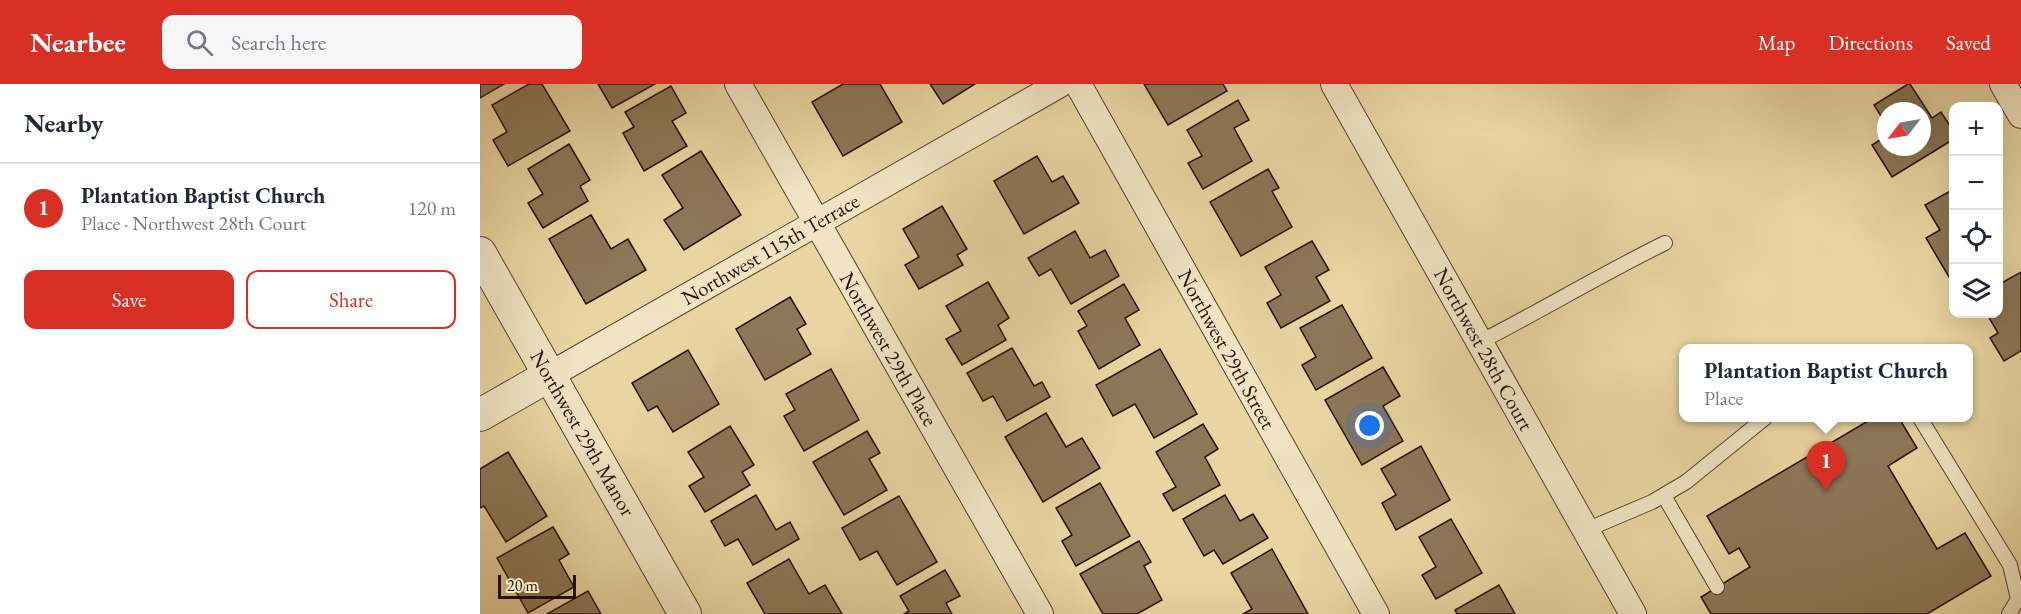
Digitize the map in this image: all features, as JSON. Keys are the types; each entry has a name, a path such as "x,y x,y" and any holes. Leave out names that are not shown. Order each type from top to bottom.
{"street":[{"name":"Northwest 29th Place","path":"738,84 1040,614"},
{"name":"Northwest 115th Terrace","path":"480,416 1060,84"},
{"name":"Northwest 29th Street","path":"1078,84 1376,614"},
{"name":"Northwest 28th Court","path":"1334,84 1633,614"},
{"path":"2003,84 2021,115"},
{"name":"Northwest 29th Manor","path":"480,253 685,614"}],"lane":[{"path":"1480,342 1542,310 1601,275 1665,243"},
{"path":"1586,530 1664,496 1686,482 1759,422"},
{"path":"1923,422 2010,565 2018,599 2009,614"},
{"path":"1664,496 1717,587"}],"building":[{"path":"480,84 504,84 480,98"},
{"path":"529,84 542,84 570,131 508,166 493,140 507,132 492,105"},
{"path":"598,84 655,84 612,108"},
{"path":"843,84 880,84 902,122 843,156 812,102"},
{"path":"930,84 975,84 943,104"},
{"path":"1144,84 1223,84 1227,91 1168,125"},
{"path":"1910,84 1922,102 1879,102"},
{"path":"671,86 686,113 672,121 687,146 644,171 623,133 634,127 625,112"},
{"path":"1238,100 1249,120 1234,128 1252,161 1203,189 1188,163 1202,156 1187,130"},
{"path":"1941,112 1949,124 1949,142 1931,153 1931,116 1932,118"},
{"path":"1877,142 1877,153 1872,145"},
{"path":"569,144 590,180 580,186 588,201 543,228 528,203 543,194 528,169"},
{"path":"701,151 741,215 684,250 664,220 683,208 662,175"},
{"path":"1037,156 1052,182 1063,176 1079,203 1024,234 994,181"},
{"path":"1879,156 1926,156 1892,177"},
{"path":"1268,169 1279,188 1272,191 1292,227 1241,256 1210,202"},
{"path":"1949,192 1949,277 1926,238 1940,230 1925,205"},
{"path":"942,206 967,249 957,255 963,265 919,289 905,265 919,257 903,229"},
{"path":"591,215 611,249 628,239 646,270 586,304 549,239"},
{"path":"1075,231 1090,258 1105,250 1119,276 1071,304 1051,269 1039,276 1028,258"},
{"path":"1312,241 1329,270 1316,277 1330,301 1281,328 1267,303 1281,295 1265,267"},
{"path":"2021,272 2021,351 2004,361 1990,338 1998,333 1989,318 2003,318 2003,282"},
{"path":"988,282 1009,318 998,325 1006,340 962,365 946,339 961,331 946,306"},
{"path":"1124,284 1139,310 1125,318 1140,345 1099,369 1078,331 1087,326 1078,311"},
{"path":"790,297 806,324 797,329 811,354 765,380 736,329"},
{"path":"1342,305 1372,358 1316,390 1302,365 1316,357 1300,328"},
{"path":"1012,348 1034,386 1042,382 1050,397 1007,421 993,396 983,401 967,373"},
{"path":"1160,349 1197,414 1154,438 1135,404 1113,416 1096,385"},
{"path":"688,350 719,404 673,432 657,406 648,411 632,383"},
{"path":"1383,367 1400,396 1383,406 1403,441 1362,465 1325,400"},
{"path":"831,369 859,420 804,451 784,416 795,410 786,394"},
{"path":"1046,413 1066,447 1082,438 1100,468 1043,502 1005,437"},
{"path":"1866,422 1901,422 1917,448 1888,466 1937,549 1965,533 1991,576 1927,614 1711,614 1701,597 1750,567 1739,548 1729,554 1707,516"},
{"path":"1203,424 1218,449 1205,457 1220,485 1173,511 1163,494 1176,487 1156,452"},
{"path":"730,426 754,465 742,472 750,485 705,512 689,486 704,477 688,452"},
{"path":"867,431 880,453 869,459 887,490 844,515 813,462"},
{"path":"1421,446 1450,500 1396,530 1382,503 1396,495 1381,469"},
{"path":"508,452 547,516 506,542 484,506 480,508 480,469"},
{"path":"1100,483 1130,536 1076,566 1062,541 1072,535 1056,508"},
{"path":"756,495 776,530 790,522 799,539 753,565 738,539 725,546 711,521"},
{"path":"1225,495 1240,521 1253,514 1268,538 1223,564 1214,550 1204,556 1183,519"},
{"path":"899,496 937,562 897,585 877,551 860,560 842,528"},
{"path":"1451,519 1482,573 1436,599 1422,575 1436,567 1419,537"},
{"path":"553,527 569,554 559,560 574,587 528,613 497,558"},
{"path":"1139,541 1151,562 1144,566 1162,600 1137,614 1103,614 1080,574"},
{"path":"1272,549 1308,614 1243,614 1252,609 1231,573"},
{"path":"789,559 809,594 825,585 842,614 765,614 747,583"},
{"path":"945,570 960,596 946,603 952,614 904,614 909,611 900,596"},
{"path":"1499,585 1515,614 1457,614 1455,610"},
{"path":"588,591 601,614 547,614"}],"place":[{"name":"Plantation Baptist Church","path":"1826,491"}]}
